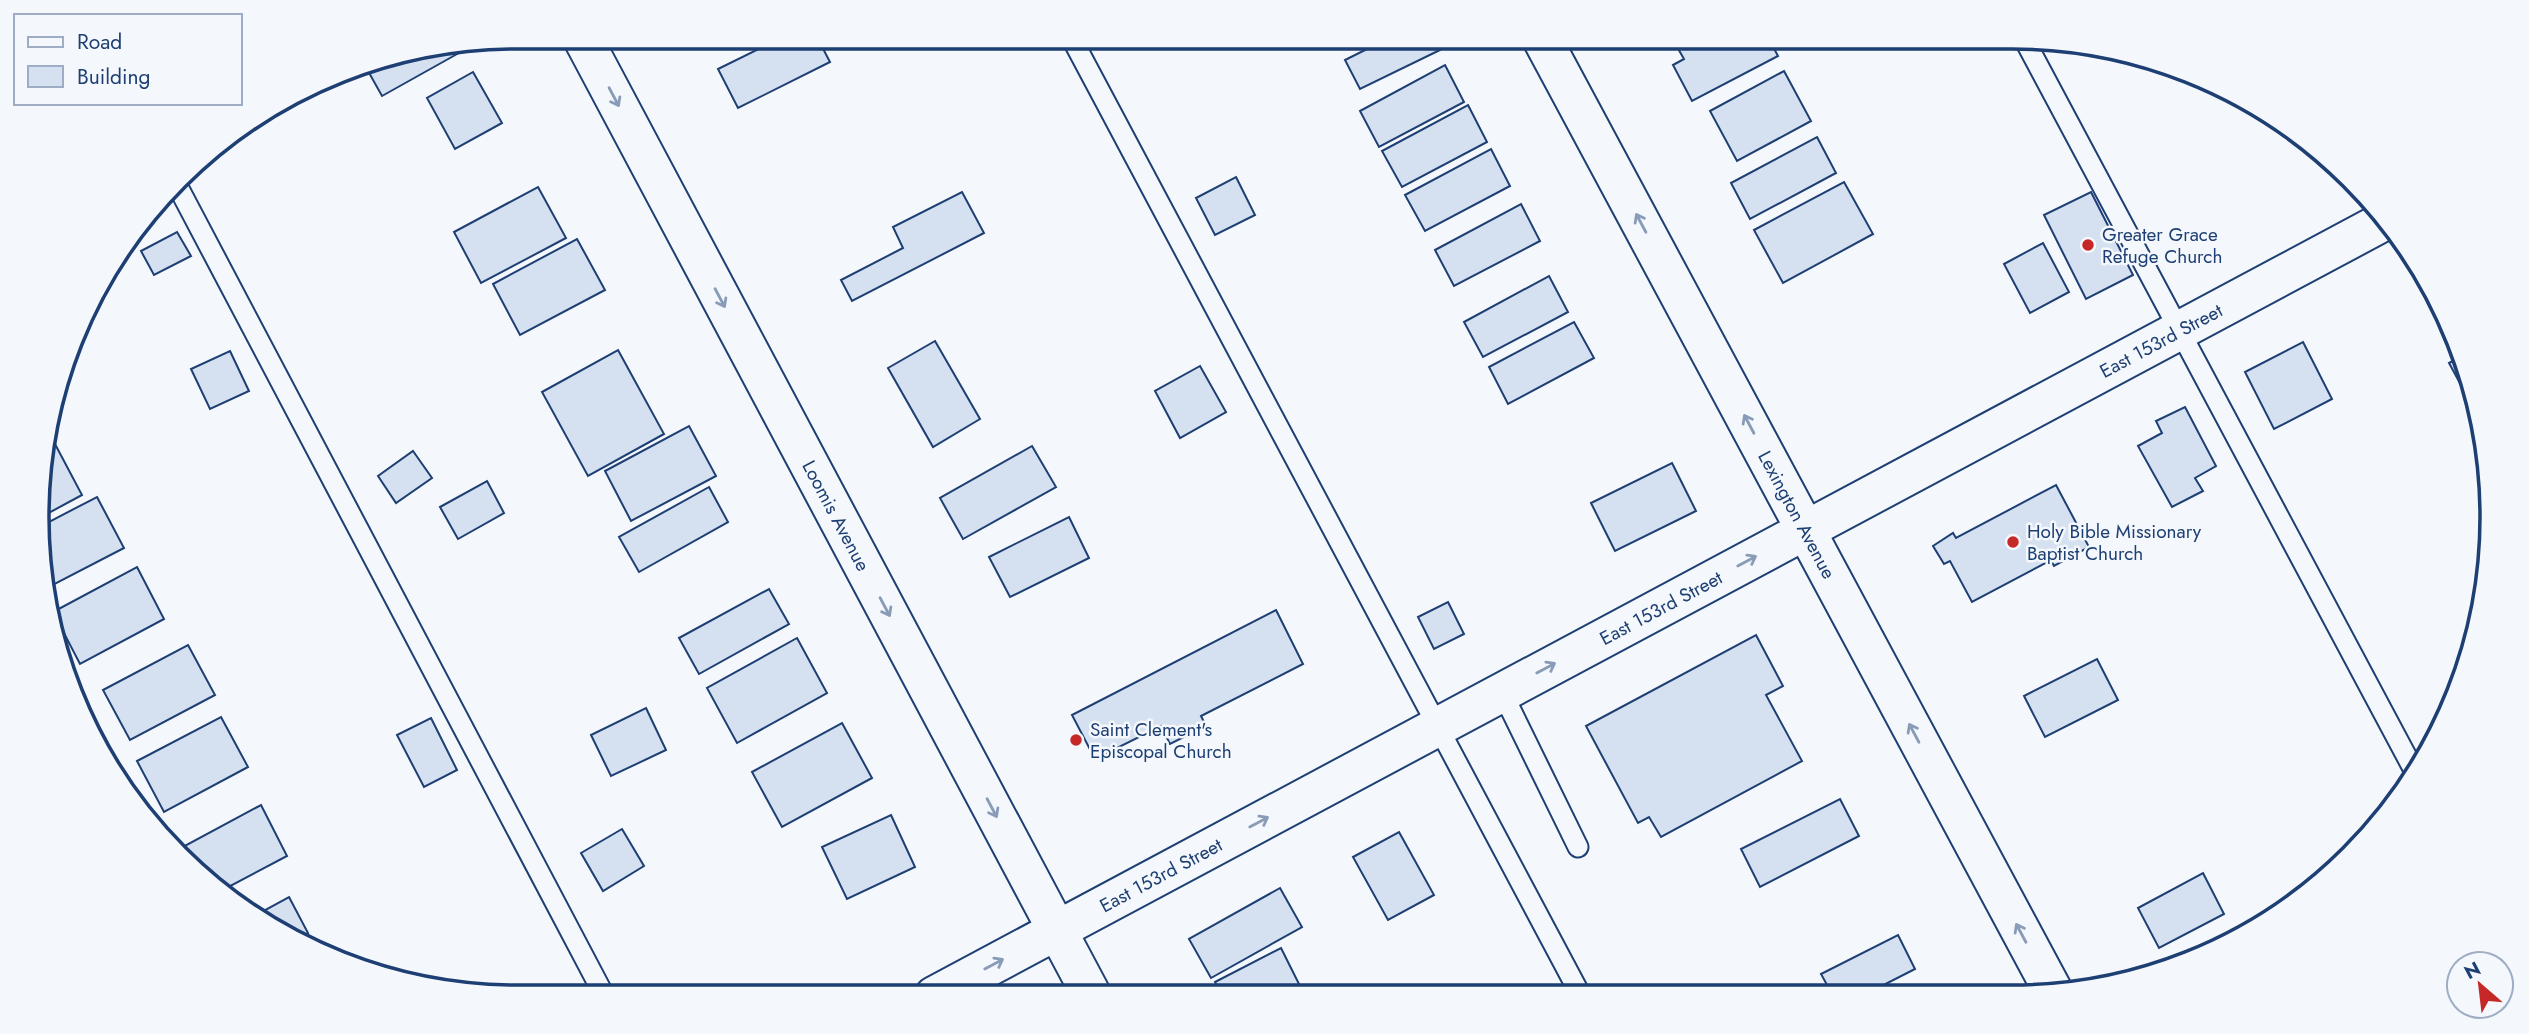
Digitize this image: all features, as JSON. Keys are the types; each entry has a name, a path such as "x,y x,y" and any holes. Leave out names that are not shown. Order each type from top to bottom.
{"street":[{"name":"Loomis Avenue","path":"588,49 1086,985"},
{"name":"Lexington Avenue","path":"1547,49 2049,983"},
{"name":"East 153rd Street","path":"954,985 2377,225"}],"lane":[{"path":"1077,49 1575,985"},
{"path":"2030,50 2410,763"},
{"path":"181,192 599,985"},
{"path":"1502,692 1578,847"}],"building":[{"path":"759,49 823,49 830,62 738,108 718,69"},
{"path":"1367,49 1440,50 1360,89 1345,60"},
{"path":"1678,49 1774,49 1778,56 1692,101 1673,65 1684,59"},
{"path":"460,53 382,96 369,73 426,58"},
{"path":"1445,65 1464,102 1379,147 1360,111"},
{"path":"1784,71 1811,121 1737,161 1710,111"},
{"path":"473,72 502,123 455,149 427,98"},
{"path":"1468,105 1487,142 1402,187 1382,151"},
{"path":"1817,137 1836,173 1750,219 1731,183"},
{"path":"1491,149 1510,186 1425,231 1405,195"},
{"path":"1236,177 1255,215 1215,235 1196,198"},
{"path":"1844,182 1873,234 1783,283 1754,230"},
{"path":"538,187 566,238 481,283 454,232"},
{"path":"962,192 984,233 852,301 841,280 903,248 893,227"},
{"name":"Greater Grace Refuge Church","path":"2091,192 2133,275 2086,299 2044,215"},
{"path":"1521,204 1540,241 1454,286 1435,250"},
{"path":"177,232 191,256 154,275 141,251"},
{"path":"577,239 605,290 520,335 493,284"},
{"path":"2043,243 2069,292 2030,313 2004,264"},
{"path":"1549,276 1568,312 1483,357 1464,322"},
{"path":"1574,322 1594,358 1508,404 1489,367"},
{"path":"935,341 980,419 933,447 888,368"},
{"path":"2303,342 2332,399 2274,429 2245,372"},
{"path":"618,350 664,434 588,476 542,392"},
{"path":"230,351 249,391 210,409 191,369"},
{"path":"2453,361 2460,384 2449,363"},
{"path":"1200,366 1226,412 1180,438 1155,391"},
{"path":"2185,407 2216,466 2195,478 2203,491 2172,507 2138,446 2162,433 2156,421"},
{"path":"689,426 716,476 631,521 605,471"},
{"path":"55,444 82,495 49,513"},
{"path":"1032,446 1056,487 963,539 940,498"},
{"path":"413,451 432,478 396,503 378,476"},
{"path":"1672,463 1696,511 1615,551 1591,503"},
{"path":"487,481 504,513 458,539 440,507"},
{"name":"Holy Bible Missionary Baptist Church","path":"2056,485 2089,547 2054,566 2051,560 1972,602 1950,561 1944,564 1933,546 1953,533 1956,538"},
{"path":"709,487 728,522 639,572 619,537"},
{"path":"97,497 124,548 54,584 49,522"},
{"path":"1069,517 1089,558 1010,597 989,557"},
{"path":"137,567 164,619 80,664 64,633 58,609"},
{"path":"769,589 789,624 699,674 679,638"},
{"path":"1448,602 1464,634 1434,649 1418,617"},
{"path":"1276,610 1303,664 1201,716 1206,726 1170,744 1161,726 1095,759 1072,715"},
{"path":"1756,635 1783,686 1766,695 1802,761 1661,837 1649,817 1638,823 1586,726"},
{"path":"797,638 827,693 737,743 707,688"},
{"path":"188,645 215,695 130,740 103,690"},
{"path":"2097,659 2118,700 2045,737 2024,696"},
{"path":"646,708 666,750 611,776 591,735"},
{"path":"221,717 248,767 164,812 137,761"},
{"path":"431,718 457,770 424,787 397,735"},
{"path":"842,723 872,778 782,827 752,772"},
{"path":"1840,799 1859,836 1760,887 1741,849"},
{"path":"261,805 287,856 230,886 184,846"},
{"path":"891,815 915,867 847,899 822,847"},
{"path":"622,829 644,866 603,891 581,853"},
{"path":"1399,832 1434,895 1388,920 1353,857"},
{"path":"2203,873 2224,914 2159,948 2138,908"},
{"path":"1280,888 1302,927 1211,978 1189,939"},
{"path":"289,897 308,933 305,934 264,910"},
{"path":"1898,935 1915,969 1884,985 1827,985 1821,974"},
{"path":"1281,948 1300,985 1217,985 1215,982"}],"place":[{"name":"Greater Grace Refuge Church","path":"2088,245"},
{"name":"Holy Bible Missionary Baptist Church","path":"2013,542"},
{"name":"Saint Clement's Episcopal Church","path":"1076,740"}]}
